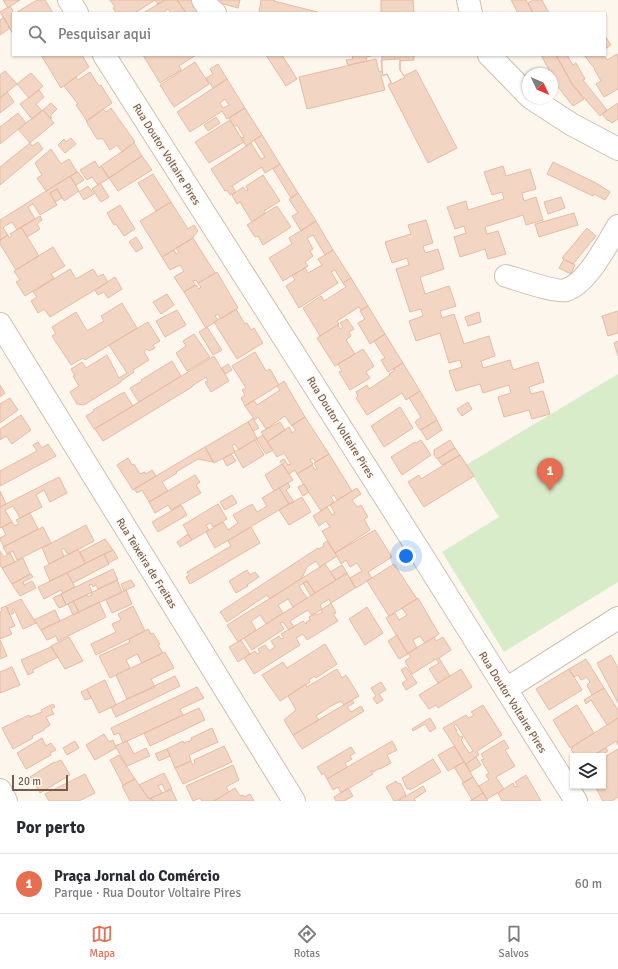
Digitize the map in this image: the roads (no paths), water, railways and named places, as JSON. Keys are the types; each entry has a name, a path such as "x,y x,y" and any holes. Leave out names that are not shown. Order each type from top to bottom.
{"street":[{"path":"69,0 76,12"},
{"path":"203,0 214,12"},
{"path":"468,0 471,12"},
{"name":"Rua Doutor Voltaire Pires","path":"105,56 576,801"},
{"path":"490,56 522,89"},
{"path":"540,104 571,124 618,149"},
{"path":"506,276 547,288 565,290 579,283 589,272 618,226"},
{"name":"Rua Teixeira de Freitas","path":"0,324 294,801"},
{"path":"506,689 618,618"},
{"path":"0,790 6,801"}],"place":[{"name":"Praça Jornal do Comércio","path":"550,491"}]}
